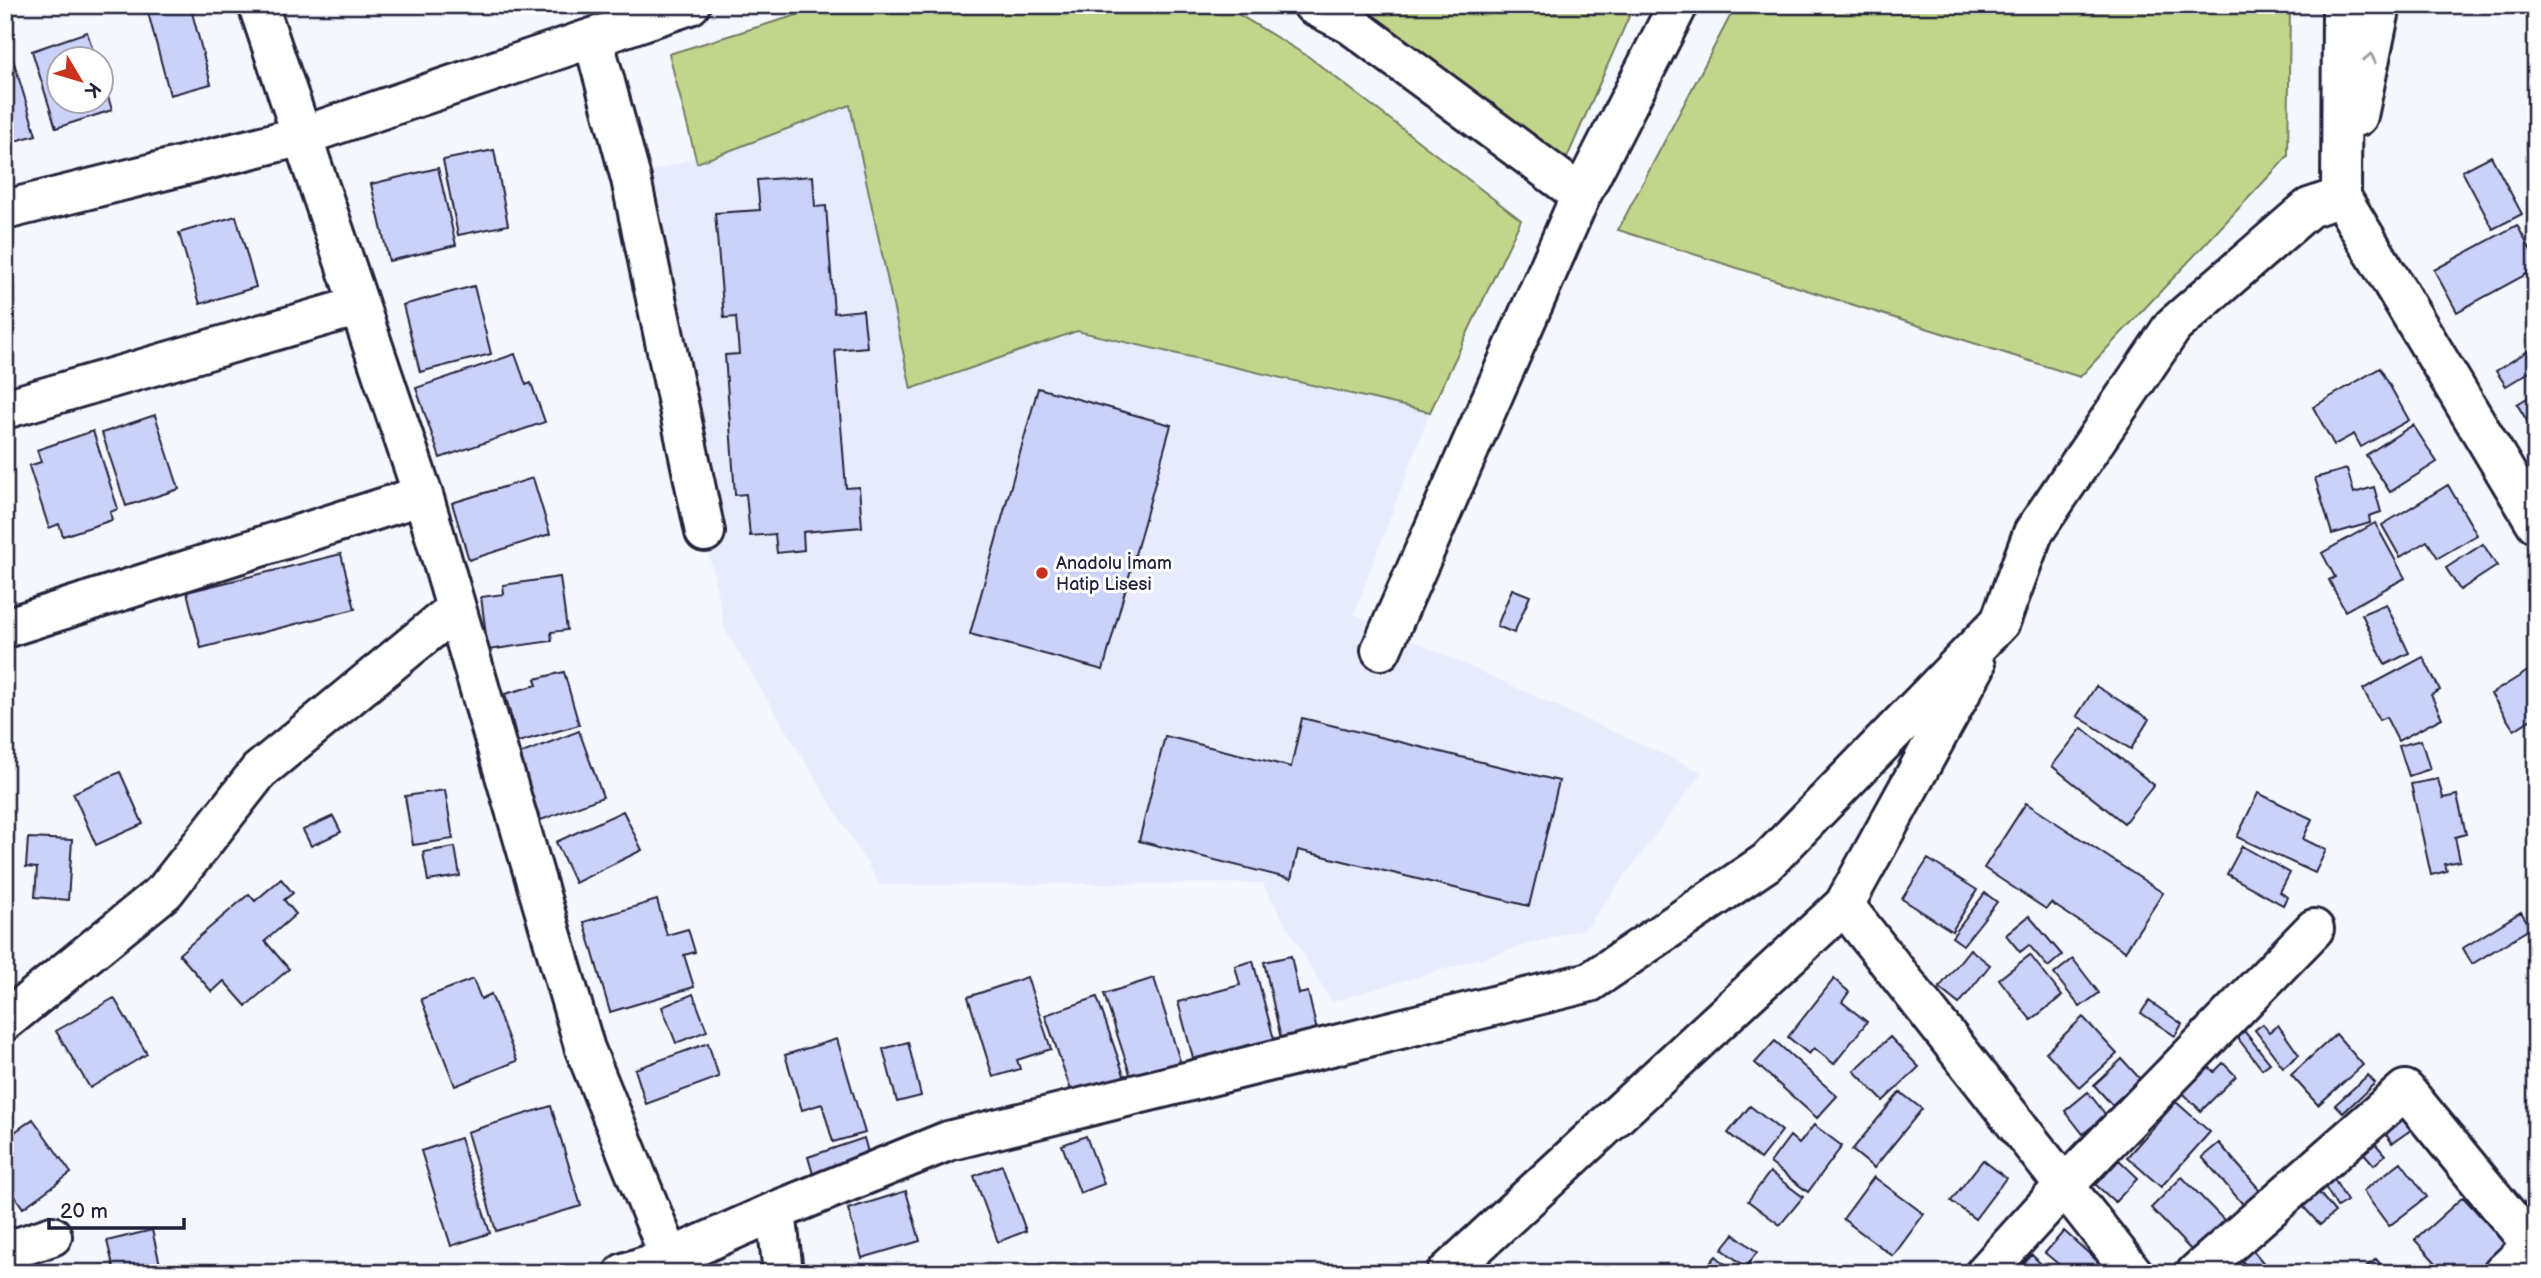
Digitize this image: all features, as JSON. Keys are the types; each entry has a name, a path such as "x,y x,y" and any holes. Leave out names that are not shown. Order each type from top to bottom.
{"street":[{"path":"258,5 423,495 585,1049 670,1258"},
{"path":"5,210 302,136 690,5"},
{"path":"1313,5 1350,24 1581,195"},
{"path":"1381,650 1581,195 1678,5"},
{"path":"2342,5 2341,197 2536,523"},
{"path":"2341,197 2381,5"},
{"path":"593,38 631,179 705,532"},
{"path":"1447,1273 1844,905 2000,622 2033,533 2173,326 2309,208 2341,197"},
{"path":"5,409 359,306"},
{"path":"5,628 423,495"},
{"path":"5,1021 165,891 258,771 456,609"},
{"path":"624,1273 670,1258 776,1211 948,1141 1590,982 1767,862 2000,622"},
{"path":"1844,905 2133,1273"},
{"path":"1985,1273 2065,1185 2314,929"},
{"path":"2196,1273 2405,1090 2534,1248 2503,1273"},
{"path":"776,1211 783,1273"},
{"path":"5,1252 52,1236"}],"shaded area":[{"name":"Anadolu İmam Hatip Lisesi","path":"850,104 911,389 1077,331 1430,412 1354,614 1702,772 1586,928 1331,1002 1262,883 880,885 725,630 631,179"}],"green space":[{"path":"830,5 1223,5 1309,57 1521,220 1430,412 1077,331 911,389 850,105 697,163 669,54"},
{"path":"1338,5 1634,5 1566,160"},
{"path":"1736,5 2290,5 2288,156 2080,377 1618,230"}],"building":[{"path":"146,5 190,5 211,84 170,95"},
{"path":"87,32 92,46 46,46"},
{"path":"5,33 36,135 5,144"},
{"path":"46,46 46,96 32,51"},
{"path":"52,116 93,116 56,128"},
{"path":"494,150 508,225 458,235 443,160"},
{"path":"2491,156 2522,214 2493,229 2462,171"},
{"path":"438,168 456,245 389,261 371,184"},
{"path":"813,176 815,207 826,206 834,313 863,310 867,347 835,350 846,488 859,487 862,527 803,532 804,550 777,553 775,534 750,536 746,494 735,495 725,355 739,354 736,317 724,318 715,213 760,210 757,180"},
{"path":"236,216 256,287 200,304 179,233"},
{"path":"2517,225 2536,260 2536,269 2457,312 2434,270"},
{"path":"474,286 491,354 420,372 403,305"},
{"path":"2536,346 2536,368 2506,386 2496,371"},
{"path":"515,354 526,385 531,383 545,422 440,458 416,388"},
{"path":"2380,368 2409,420 2361,447 2354,434 2334,445 2313,407"},
{"path":"1038,388 1171,425 1103,670 970,634"},
{"path":"2536,393 2536,436 2517,404"},
{"path":"155,415 179,489 126,506 102,433"},
{"path":"2413,425 2437,462 2390,492 2366,455"},
{"path":"93,431 118,509 110,512 112,520 63,536 59,524 49,528 29,466 41,462 37,450"},
{"path":"2347,469 2354,493 2374,487 2381,512 2369,516 2370,523 2332,534 2315,478"},
{"path":"533,478 550,534 469,560 452,503"},
{"path":"2448,485 2477,535 2438,558 2427,541 2400,557 2382,525"},
{"path":"2375,523 2405,578 2345,611 2329,580 2335,577 2322,553"},
{"path":"2483,544 2497,566 2460,590 2446,568"},
{"path":"341,554 355,609 201,648 187,592"},
{"path":"560,577 567,630 551,632 552,641 488,650 481,597 504,594 503,585"},
{"path":"1512,589 1530,596 1514,633 1497,626"},
{"path":"2386,604 2409,653 2385,665 2362,614"},
{"path":"2423,657 2440,690 2431,695 2442,718 2398,741 2386,717 2379,720 2363,689"},
{"path":"2536,666 2536,716 2514,730 2491,694"},
{"path":"564,672 579,725 518,742 505,694 537,685 535,679"},
{"path":"2096,686 2149,719 2131,749 2077,716"},
{"path":"1302,718 1559,781 1529,906 1298,850 1291,879 1139,841 1165,736 1291,767"},
{"path":"2082,728 2154,785 2124,823 2052,766"},
{"path":"579,731 603,797 541,820 517,755"},
{"path":"2421,740 2430,769 2409,776 2399,746"},
{"path":"120,772 143,824 96,845 73,793"},
{"path":"2438,779 2443,798 2457,795 2466,834 2455,837 2460,861 2445,864 2447,871 2431,875 2411,784"},
{"path":"445,790 453,839 413,845 405,796"},
{"path":"2258,793 2312,819 2303,839 2326,850 2315,873 2237,837"},
{"path":"2026,803 2163,893 2125,951 2051,903 2046,909 1984,868"},
{"path":"623,811 642,850 575,883 556,842"},
{"path":"333,816 341,832 311,846 303,830"},
{"path":"28,838 72,840 68,900 35,897 37,868 26,867"},
{"path":"2242,846 2290,873 2280,892 2287,897 2283,905 2227,874"},
{"path":"455,847 460,876 428,881 423,852"},
{"path":"1928,859 1977,890 1952,931 1902,899"},
{"path":"281,879 293,893 284,900 296,914 265,941 289,969 246,1006 224,981 212,992 179,954 249,894 255,901"},
{"path":"1985,893 1997,902 1963,945 1952,937"},
{"path":"657,900 667,935 688,929 695,952 684,955 694,987 610,1012 584,922"},
{"path":"2521,912 2531,928 2472,964 2463,948"},
{"path":"2029,916 2062,955 2048,967 2029,945 2020,952 2006,935"},
{"path":"1970,949 1990,965 1959,1004 1939,988"},
{"path":"2030,955 2062,996 2031,1020 1999,979"},
{"path":"1291,956 1299,994 1308,992 1317,1031 1281,1039 1264,962"},
{"path":"2073,959 2099,993 2080,1007 2054,974"},
{"path":"1253,961 1275,1043 1195,1065 1178,1002 1240,985 1235,966"},
{"path":"1027,977 1051,1049 1017,1060 1020,1069 993,1077 968,997"},
{"path":"1154,978 1181,1064 1132,1080 1104,994"},
{"path":"473,979 481,999 491,994 517,1061 455,1086 421,999"},
{"path":"1834,979 1849,992 1842,1002 1867,1022 1834,1064 1814,1048 1809,1054 1788,1037"},
{"path":"693,994 707,1031 676,1043 662,1007"},
{"path":"1097,997 1126,1081 1074,1099 1045,1015"},
{"path":"114,998 147,1054 90,1088 56,1031"},
{"path":"2149,1001 2182,1024 2175,1036 2141,1013"},
{"path":"2083,1017 2117,1054 2080,1088 2046,1052"},
{"path":"2236,1021 2270,1063 2262,1069 2229,1027"},
{"path":"2263,1024 2269,1032 2278,1025 2299,1055 2283,1067 2255,1030"},
{"path":"2336,1034 2363,1065 2318,1105 2291,1075"},
{"path":"1890,1037 1919,1067 1883,1101 1854,1071"},
{"path":"837,1039 865,1133 833,1142 822,1104 802,1110 785,1055"},
{"path":"1775,1041 1837,1096 1817,1118 1755,1063"},
{"path":"908,1042 921,1096 897,1102 883,1049"},
{"path":"708,1043 719,1077 646,1104 635,1069"},
{"path":"2122,1059 2140,1079 2112,1105 2094,1085"},
{"path":"2205,1063 2214,1072 2223,1063 2236,1076 2201,1111 2179,1089"},
{"path":"2368,1075 2375,1083 2343,1113 2335,1105"},
{"path":"1900,1092 1922,1109 1874,1168 1852,1150"},
{"path":"2088,1092 2106,1115 2083,1134 2065,1111"},
{"path":"2176,1102 2210,1132 2161,1187 2127,1157"},
{"path":"551,1106 581,1206 496,1231 467,1132"},
{"path":"1750,1106 1782,1131 1760,1159 1728,1133"},
{"path":"2407,1109 2418,1125 2392,1143 2381,1127"},
{"path":"33,1119 71,1173 23,1208 5,1182 5,1139"},
{"path":"1814,1125 1842,1146 1808,1192 1770,1163 1790,1136 1799,1144"},
{"path":"1086,1136 1104,1184 1080,1193 1062,1145"},
{"path":"460,1138 490,1233 451,1246 421,1151"},
{"path":"864,1138 869,1156 813,1174 808,1157"},
{"path":"2373,1141 2385,1155 2374,1165 2361,1150"},
{"path":"2219,1143 2265,1196 2248,1210 2202,1157"},
{"path":"1983,1160 2006,1178 1975,1219 1951,1201"},
{"path":"2119,1160 2138,1178 2115,1202 2096,1185"},
{"path":"2401,1162 2427,1197 2389,1226 2363,1191"},
{"path":"1002,1165 1026,1231 998,1242 974,1176"},
{"path":"1770,1172 1803,1197 1780,1225 1748,1201"},
{"path":"2331,1174 2347,1201 2337,1207 2321,1180"},
{"path":"1874,1177 1924,1214 1893,1256 1843,1219"},
{"path":"2182,1177 2224,1220 2192,1251 2151,1208"},
{"path":"2316,1189 2335,1212 2320,1225 2300,1203"},
{"path":"906,1191 920,1241 862,1258 848,1209"},
{"path":"2463,1197 2512,1251 2488,1273 2445,1273 2415,1240"},
{"path":"152,1230 162,1273 115,1273 107,1241"},
{"path":"2064,1231 2105,1268 2101,1273 2086,1273 2082,1269 2079,1273 2069,1273 2045,1253"},
{"path":"1734,1234 1757,1252 1746,1267 1722,1249"},
{"path":"2251,1248 2266,1266 2259,1273 2253,1273 2239,1258"},
{"path":"2032,1255 2045,1268 2041,1273 2015,1273"},
{"path":"1716,1256 1735,1273 1702,1273"},
{"path":"2376,1259 2388,1273 2360,1273"},
{"path":"2235,1263 2243,1273 2222,1273"}],"place":[{"name":"Anadolu İmam Hatip Lisesi","path":"1042,573"}]}
